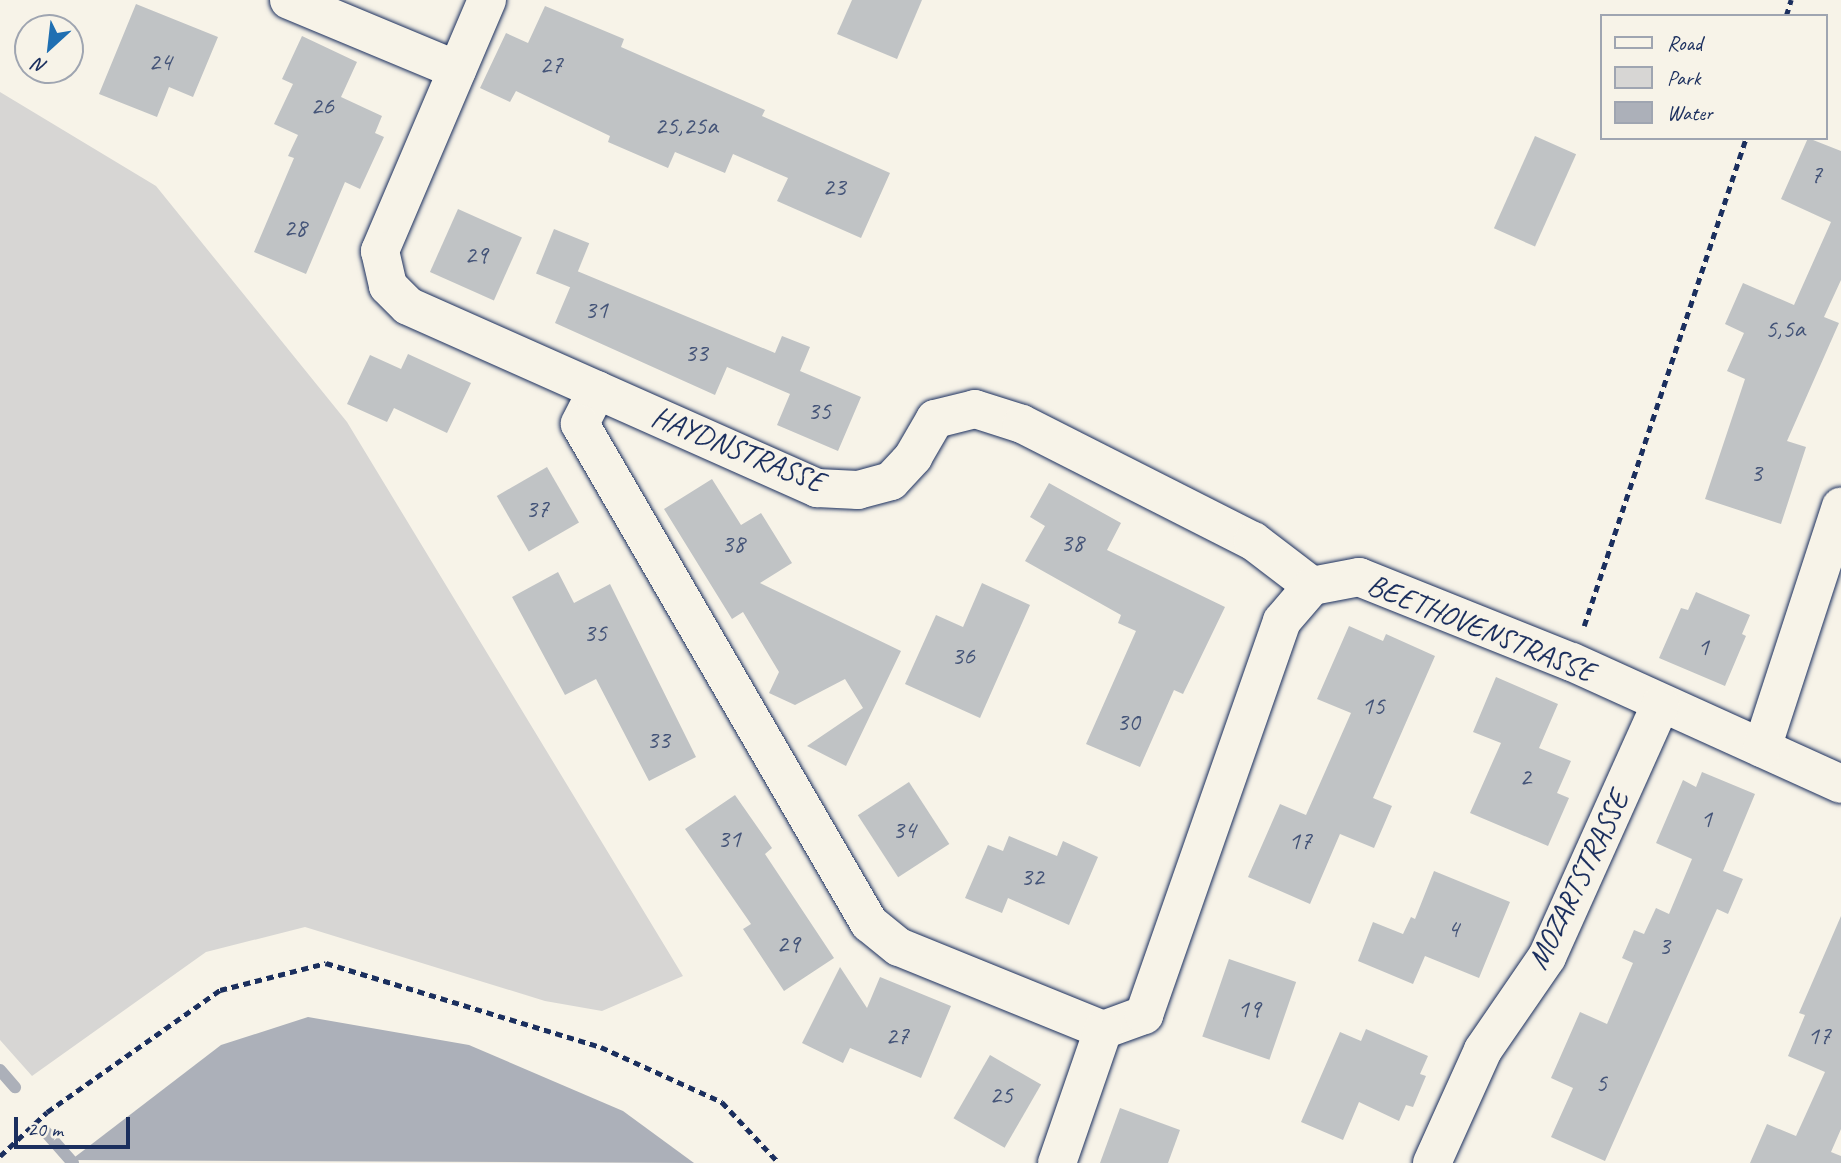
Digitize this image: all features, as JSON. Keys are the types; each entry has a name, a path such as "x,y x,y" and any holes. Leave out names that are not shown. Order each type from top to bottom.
{"street":[{"path":"289,0 457,70"},
{"name":"HAYDNSTRASSE","path":"487,0 380,251 388,286 408,306 817,488 858,490 891,481 913,457 935,419 975,409 1022,424 1253,541 1312,586"},
{"path":"597,390 580,424 870,923 899,947 1103,1030 1144,1015 1282,621 1312,586"},
{"path":"1762,748 1841,507"},
{"name":"BEETHOVENSTRASSE","path":"1312,586 1359,577 1572,662 1660,705 1841,784"},
{"name":"MOZARTSTRASSE","path":"1432,1163 1483,1050 1547,957 1660,705"},
{"path":"1058,1163 1103,1030"}],"path":[{"path":"1572,662 1745,140"},
{"path":"0,1156 47,1112 220,990 326,963 601,1047 722,1102 779,1163"}],"green space":[{"path":"0,92 156,186 347,422 683,976 602,1011 545,1001 305,927 206,952 32,1076 0,1040"}],"water":[{"path":"308,1017 469,1045 623,1111 694,1163 71,1160 221,1045"}],"building":[{"path":"852,0 922,0 897,59 837,34"},
{"path":"136,4 218,37 193,97 169,87 157,117 99,94"},
{"path":"545,6 624,39 621,47 765,110 762,116 890,173 861,238 777,201 788,178 733,154 725,173 675,152 668,168 608,142 610,136 516,91 510,102 480,88 506,33 528,43"},
{"path":"302,36 357,62 341,97 382,116 375,133 384,137 360,189 345,182 306,274 254,252 294,158 288,156 298,135 274,124 293,84 282,79"},
{"path":"1535,136 1576,154 1535,247 1494,228"},
{"path":"1807,140 1841,151 1841,280 1824,317 1839,323 1787,441 1806,447 1781,524 1705,499 1745,379 1727,371 1744,333 1725,324 1743,283 1794,305 1831,222 1781,199"},
{"path":"458,209 522,237 494,301 430,272"},
{"path":"554,229 589,243 571,288 536,274"},
{"path":"577,271 775,353 782,336 810,347 800,371 861,397 838,451 777,425 790,394 727,367 715,395 555,323"},
{"path":"408,354 471,383 447,433 394,408 387,422 347,404 370,355 401,369"},
{"path":"547,467 579,522 529,551 497,496"},
{"path":"712,479 741,525 761,513 792,563 760,583 901,651 846,766 807,746 863,708 845,679 795,705 769,693 779,672 743,612 732,619 664,509"},
{"path":"1049,483 1121,523 1107,550 1225,607 1183,694 1174,690 1140,767 1086,744 1136,631 1118,623 1121,615 1025,561 1045,526 1030,517"},
{"path":"558,572 574,603 610,584 696,757 649,781 596,679 565,695 512,597"},
{"path":"982,583 1030,605 980,718 905,684 936,615 963,627"},
{"path":"1696,592 1750,615 1742,634 1746,636 1725,686 1659,658 1681,608 1688,610"},
{"path":"1349,626 1383,641 1386,634 1435,656 1373,798 1392,806 1374,848 1340,834 1310,904 1248,877 1280,804 1306,815 1351,713 1317,699"},
{"path":"1496,677 1558,704 1539,748 1571,761 1557,793 1569,798 1548,846 1470,813 1501,743 1473,732"},
{"path":"1702,772 1755,794 1723,871 1743,879 1728,914 1717,909 1605,1161 1551,1137 1573,1088 1551,1078 1580,1012 1607,1024 1633,963 1622,958 1634,930 1644,934 1656,908 1669,914 1692,859 1656,843 1683,780 1696,787"},
{"path":"909,782 949,844 898,877 858,815"},
{"path":"735,795 772,848 765,854 834,958 784,991 743,929 751,924 685,829"},
{"path":"1009,836 1057,856 1063,841 1098,857 1069,925 1008,898 1002,913 965,898 988,845 1003,851"},
{"path":"1434,871 1510,902 1479,978 1425,956 1413,984 1358,961 1373,922 1403,934 1411,917 1415,919"},
{"path":"1841,916 1841,1129 1831,1152 1841,1156 1841,1163 1750,1163 1767,1124 1796,1136 1825,1072 1788,1056 1805,1015 1799,1013"},
{"path":"1229,959 1296,982 1269,1060 1202,1037"},
{"path":"840,967 867,1008 880,977 951,1006 921,1078 850,1048 843,1063 802,1043"},
{"path":"1366,1029 1428,1056 1420,1074 1426,1076 1413,1107 1406,1105 1399,1121 1359,1102 1343,1140 1301,1122 1340,1032 1361,1041"},
{"path":"990,1055 1041,1084 1005,1148 954,1118"},
{"path":"1120,1108 1180,1130 1168,1163 1100,1163"}],"waterway":[{"path":"0,1070 15,1087"},
{"path":"44,1130 73,1163"}]}
